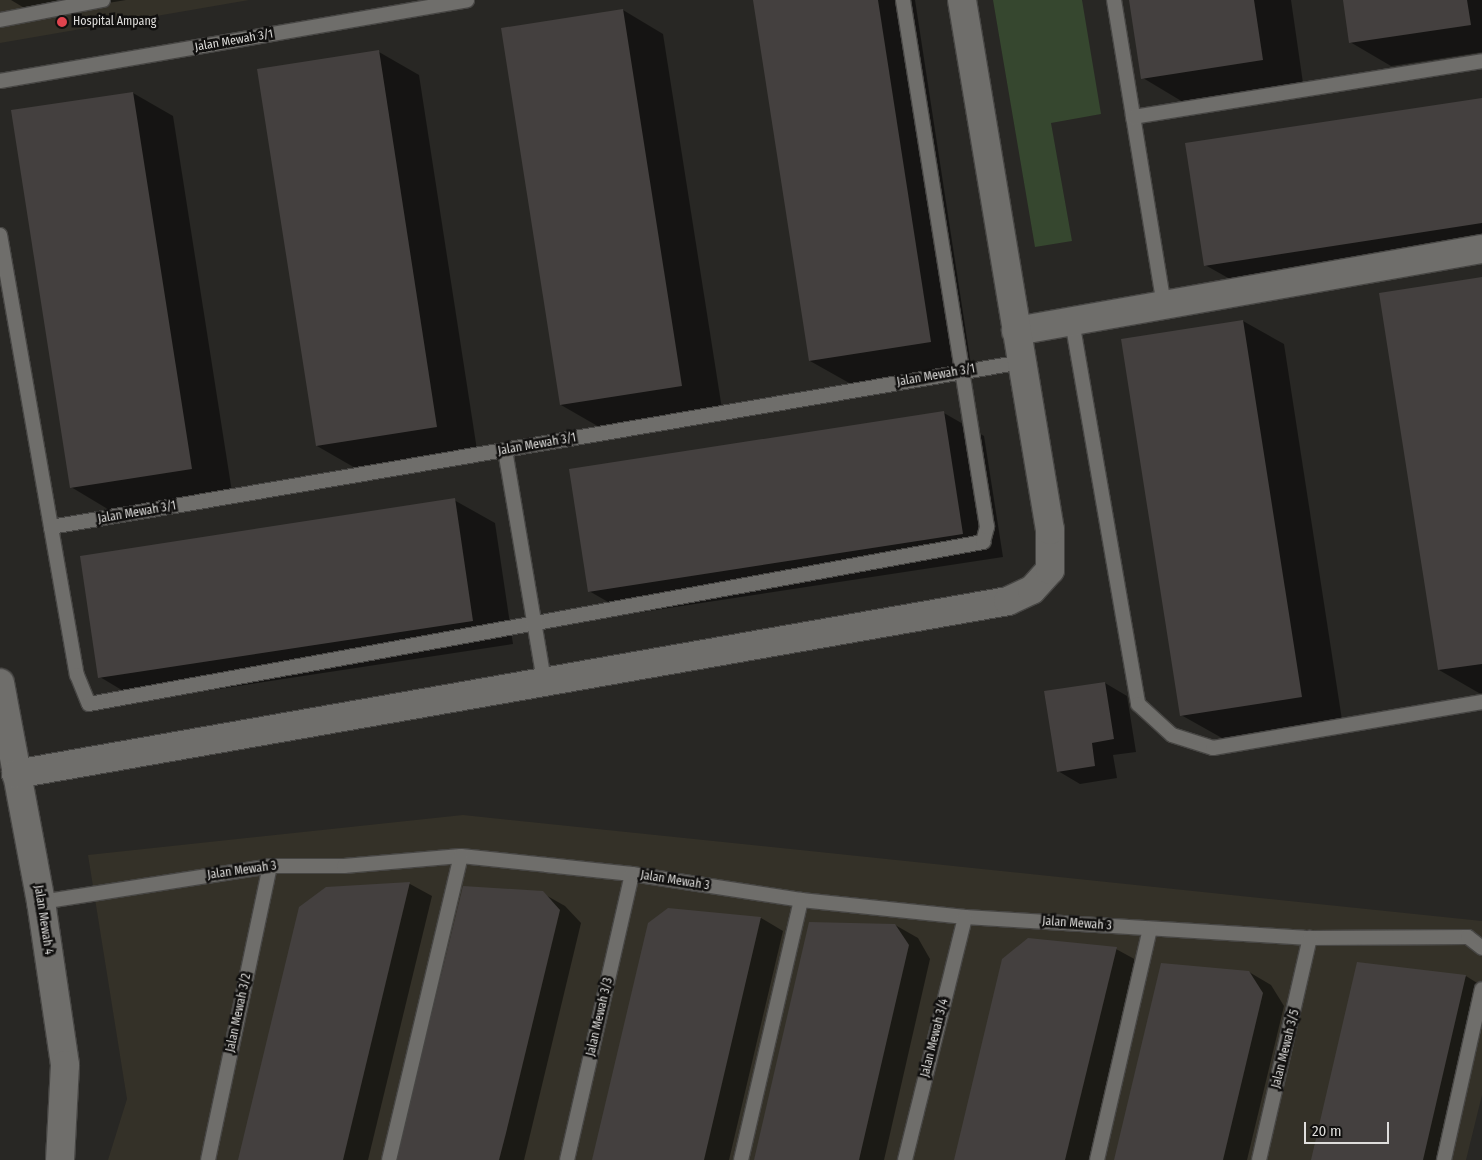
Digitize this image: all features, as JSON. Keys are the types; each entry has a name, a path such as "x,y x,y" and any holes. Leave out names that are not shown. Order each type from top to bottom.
{"street":[{"path":"16,774 544,680 1008,601 1032,590 1050,570 1050,530 962,0"},
{"path":"1016,331 1482,249"},
{"name":"Jalan Mewah 4","path":"0,682 16,774 42,902 65,1065 60,1160"}],"lane":[{"path":"0,20 103,0"},
{"name":"Jalan Mewah 3/1","path":"0,82 467,0"},
{"path":"0,235 77,675 89,704 983,542 987,527 903,0"},
{"path":"1114,0 1164,305"},
{"path":"1133,117 1482,61"},
{"path":"1072,321 1138,704 1172,735 1213,748 1482,702"},
{"name":"Jalan Mewah 3/1","path":"51,527 1022,362"},
{"path":"505,450 544,680"},
{"path":"389,1160 461,856"},
{"name":"Jalan Mewah 3","path":"42,902 270,866 344,866 461,856 632,874 800,900 965,917 1310,938 1468,937 1482,948"},
{"name":"Jalan Mewah 3/2","path":"208,1160 270,866"},
{"name":"Jalan Mewah 3/3","path":"567,1160 632,874"},
{"path":"741,1160 800,900"},
{"name":"Jalan Mewah 3/4","path":"905,1160 965,917"},
{"path":"1097,1160 1150,929"},
{"name":"Jalan Mewah 3/5","path":"1258,1160 1310,938"},
{"path":"1444,1160 1482,989"}],"shaded area":[{"name":"Hospital Ampang","path":"0,0 249,0 0,43"},
{"path":"463,815 1482,921 1482,1095 1466,1160 108,1160 127,1099 88,855"}],"green space":[{"path":"993,0 1082,0 1101,114 1051,123 1072,241 1035,247"}],"building":[{"path":"753,0 878,0 931,342 809,361"},
{"path":"1129,0 1254,0 1263,60 1141,79"},
{"path":"1343,0 1467,0 1471,25 1349,43"},
{"path":"623,9 682,386 560,405 501,28"},
{"path":"379,50 437,427 316,446 257,69"},
{"path":"133,92 192,469 70,488 11,110"},
{"path":"1482,98 1482,223 1204,266 1185,143"},
{"path":"1482,277 1482,664 1438,670 1379,293"},
{"path":"1243,320 1302,697 1180,716 1121,339"},
{"path":"944,411 963,534 588,592 569,469"},
{"path":"455,498 473,621 98,678 80,556"},
{"path":"1105,682 1114,739 1092,743 1095,766 1057,772 1044,691"},
{"path":"410,882 343,1160 238,1160 299,907 326,887"},
{"path":"463,886 543,891 560,910 506,1133 499,1160 396,1160"},
{"path":"668,908 761,917 704,1160 592,1160 648,923"},
{"path":"809,922 895,924 909,945 859,1160 754,1160"},
{"path":"1028,938 1117,947 1065,1160 954,1160 1002,959"},
{"path":"1357,962 1466,975 1423,1160 1311,1160"},
{"path":"1161,963 1249,971 1263,993 1223,1160 1114,1160"}],"place":[{"name":"Hospital Ampang","path":"62,22"}]}
